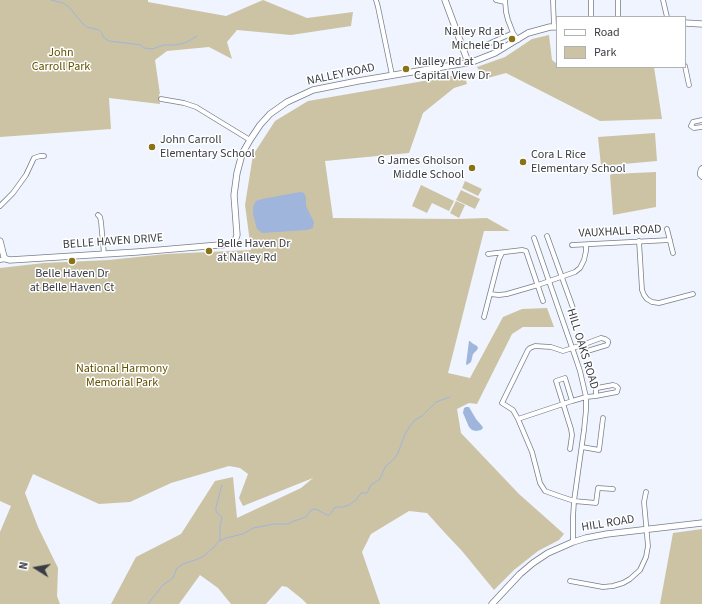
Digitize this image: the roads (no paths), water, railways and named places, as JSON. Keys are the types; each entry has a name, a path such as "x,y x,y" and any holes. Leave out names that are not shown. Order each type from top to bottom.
{"street":[{"path":"376,0 392,75"},
{"path":"445,0 468,62"},
{"path":"496,0 505,1 506,14 513,33 518,40"},
{"path":"553,0 556,27"},
{"path":"591,0 591,16"},
{"path":"618,0 618,16"},
{"path":"663,0 667,16"},
{"path":"686,23 702,24"},
{"name":"NALLEY ROAD","path":"229,244 234,242 236,237 234,195 240,162 250,140 260,125 270,114 287,102 313,90 481,59 495,53 528,33 550,27 556,27"},
{"path":"488,44 513,33"},
{"path":"685,68 689,85"},
{"path":"161,100 184,103 196,107 250,140"},
{"path":"702,120 693,122 691,126 694,128 702,127"},
{"path":"0,206 14,193 26,175 34,158 44,156"},
{"path":"702,168 700,174 702,177"},
{"path":"98,215 101,222 104,254"},
{"path":"667,229 673,253"},
{"path":"547,236 573,308"},
{"name":"HILL OAKS ROAD","path":"534,238 580,371 586,398 582,447 574,501 573,542"},
{"name":"VAUXHALL ROAD","path":"572,245 670,240"},
{"path":"0,241 3,260"},
{"path":"639,241 642,290 647,299 651,302 659,303 693,294"},
{"name":"BELLE HAVEN DRIVE","path":"3,260 229,244"},
{"path":"490,294 502,295 538,285 575,272 582,266 586,255 586,244"},
{"path":"488,254 522,250 526,251 543,301"},
{"path":"484,317 499,259 502,253"},
{"path":"582,345 584,352 586,352 608,345 608,341 601,338 563,351 551,347 531,347 528,350 502,403 514,411 532,452 539,479 543,488 547,492 574,501 596,503 598,488 613,489"},
{"path":"570,449 572,435 571,429 556,381 565,378 572,401"},
{"path":"518,419 572,401 617,392 618,388 613,385 597,388 596,396"},
{"path":"582,447 599,450 603,418"},
{"path":"570,581 609,587 618,585 630,579 640,570 646,557 648,546 644,502 646,492"},
{"name":"HILL ROAD","path":"492,604 520,574 533,563 548,553 573,542 594,536 702,523"}],"water":[{"path":"300,192 304,193 306,198 306,206 314,222 313,228 307,230 262,233 257,229 253,214 253,207 256,201"},
{"path":"469,341 478,348 473,354 471,362 467,365 466,364"},
{"path":"469,407 482,426 483,428 481,430 472,430 469,427 463,413 464,408"}],"waterway":[{"path":"51,0 63,3 69,7 83,24 87,27 99,30 103,37 109,41 141,45 144,48 152,49 164,45 177,45 187,42 197,36"},
{"path":"148,604 163,585 173,578 177,568 183,564 204,556 219,541 243,534 253,528 274,524 288,524 306,517 311,510 316,509 329,515 334,508 349,505 356,500 361,493 367,493 371,485 380,479 385,467 398,453 405,434 415,420 422,416 436,402 450,397"},
{"path":"220,541 220,525 222,519 216,511 216,507 222,485"}],"place":[{"name":"Nalley Rd at Michele Dr","path":"512,39"},
{"name":"Nalley Rd at Capital View Dr","path":"406,69"},
{"name":"John Carroll Elementary School","path":"152,147"},
{"name":"Cora L Rice Elementary School","path":"523,162"},
{"name":"G James Gholson Middle School","path":"472,168"},
{"name":"Belle Haven Dr at Nalley Rd","path":"209,251"},
{"name":"Belle Haven Dr at Belle Haven Ct","path":"72,261"}],"park label":[{"name":"John Carroll Park","path":"61,60"},
{"name":"National Harmony Memorial Park","path":"122,376"}]}
